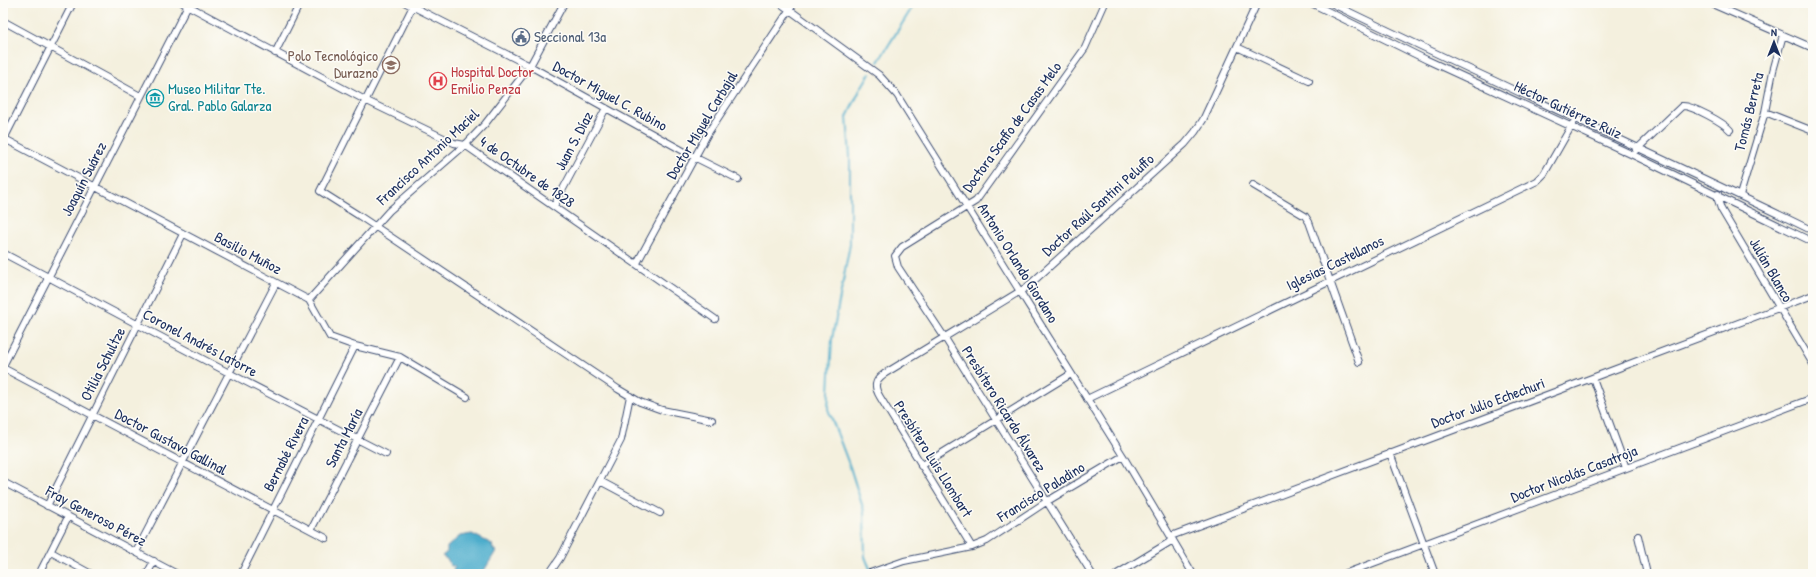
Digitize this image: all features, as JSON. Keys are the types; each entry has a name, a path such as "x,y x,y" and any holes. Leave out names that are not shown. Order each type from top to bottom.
{"street":[{"path":"3,139 73,3"},
{"path":"275,53 300,3"},
{"name":"Doctor Miguel C. Rubino","path":"406,3 530,66 696,158 738,179"},
{"name":"Francisco Antonio Maciel","path":"309,300 389,210 465,145 486,124 530,66 564,3"},
{"name":"Antonio Orlando Giordano","path":"780,3 886,82 899,99 1123,456 1193,574"},
{"name":"Doctor Miguel Carbajal","path":"637,263 696,158 708,133 794,3"},
{"name":"Doctora Scaffo de Casas Melo","path":"895,256 902,246 968,207 980,195 1085,48 1106,3"},
{"name":"Doctor Raúl Santini Peluffo","path":"875,384 884,374 1020,292 1039,277 1190,139 1203,120 1257,3"},
{"name":"Héctor Gutiérrez Ruiz","path":"1311,3 1427,60 1572,126 1813,242"},
{"name":"Héctor Gutiérrez Ruiz","path":"1331,3 1438,55 1639,147 1813,231"},
{"path":"1710,3 1813,48"},
{"name":"4 de Octubre de 1828","path":"186,4 365,100 454,143 465,145 637,263 715,319"},
{"name":"Joaquín Suárez","path":"3,367 186,4"},
{"path":"413,6 320,191 358,214 374,227 630,396 662,410 712,420"},
{"path":"3,21 140,96"},
{"name":"Tomás Berreta","path":"1740,195 1764,112 1783,35"},
{"path":"1237,47 1309,81"},
{"path":"1633,155 1639,147 1680,108 1685,106 1690,107 1724,125 1730,130"},
{"name":"Juan S. Díaz","path":"554,206 606,108"},
{"path":"1764,112 1813,131"},
{"name":"Iglesias Castellanos","path":"1087,399 1537,181 1544,174 1576,118"},
{"name":"Basilio Muñoz","path":"3,139 309,300"},
{"path":"1253,184 1305,216 1309,222 1359,362"},
{"path":"1718,196 1721,186"},
{"name":"Julián Blanco","path":"1718,196 1721,209 1813,364"},
{"name":"Otilia Schultze","path":"47,506 183,234"},
{"name":"Coronel Andrés Latorre","path":"3,253 229,374 386,454"},
{"name":"Presbítero Ricardo Álvarez","path":"895,256 898,267 1092,574"},
{"path":"136,552 276,283"},
{"name":"Doctor Julio Echechuri","path":"1117,574 1172,538 1390,453 1813,295"},
{"path":"309,300 330,337 356,346 400,357 467,397"},
{"name":"Bernabé Rivera","path":"241,574 356,346"},
{"name":"Santa María","path":"311,530 400,357"},
{"name":"Doctor Gustavo Gallinal","path":"3,367 183,464 326,538"},
{"path":"921,466 1071,374"},
{"path":"1593,378 1626,468"},
{"name":"Presbítero Luis Llombart","path":"875,384 880,397 921,466 972,547"},
{"path":"549,574 560,558 621,440 630,396"},
{"name":"Doctor Nicolás Casatroja","path":"1344,574 1813,398"},
{"path":"1390,453 1435,574"},
{"name":"Francisco Paladino","path":"867,574 904,561 972,547 987,541 1046,502 1123,456"},
{"path":"600,481 660,513"},
{"name":"Fray Generoso Pérez","path":"3,482 177,574"},
{"path":"39,574 68,517"},
{"path":"1638,536 1647,574"},
{"path":"51,552 91,574"},
{"path":"147,574 154,561"}],"water":[{"path":"472,534 492,544 493,549 496,551 482,574 453,574 452,572 455,567 450,565 448,560 442,556 447,552 447,547 460,536"}],"waterway":[{"path":"878,62 915,3"},
{"path":"870,73 847,117 850,156 850,244 832,339 828,409 850,467 864,511 865,557 871,571"}],"place":[{"name":"Seccional 13a","path":"521,37"},
{"name":"Polo Tecnológico Durazno","path":"391,65"},
{"name":"Hospital Doctor Emilio Penza","path":"438,81"},
{"name":"Museo Militar Tte. Gral. Pablo Galarza","path":"155,98"}]}
